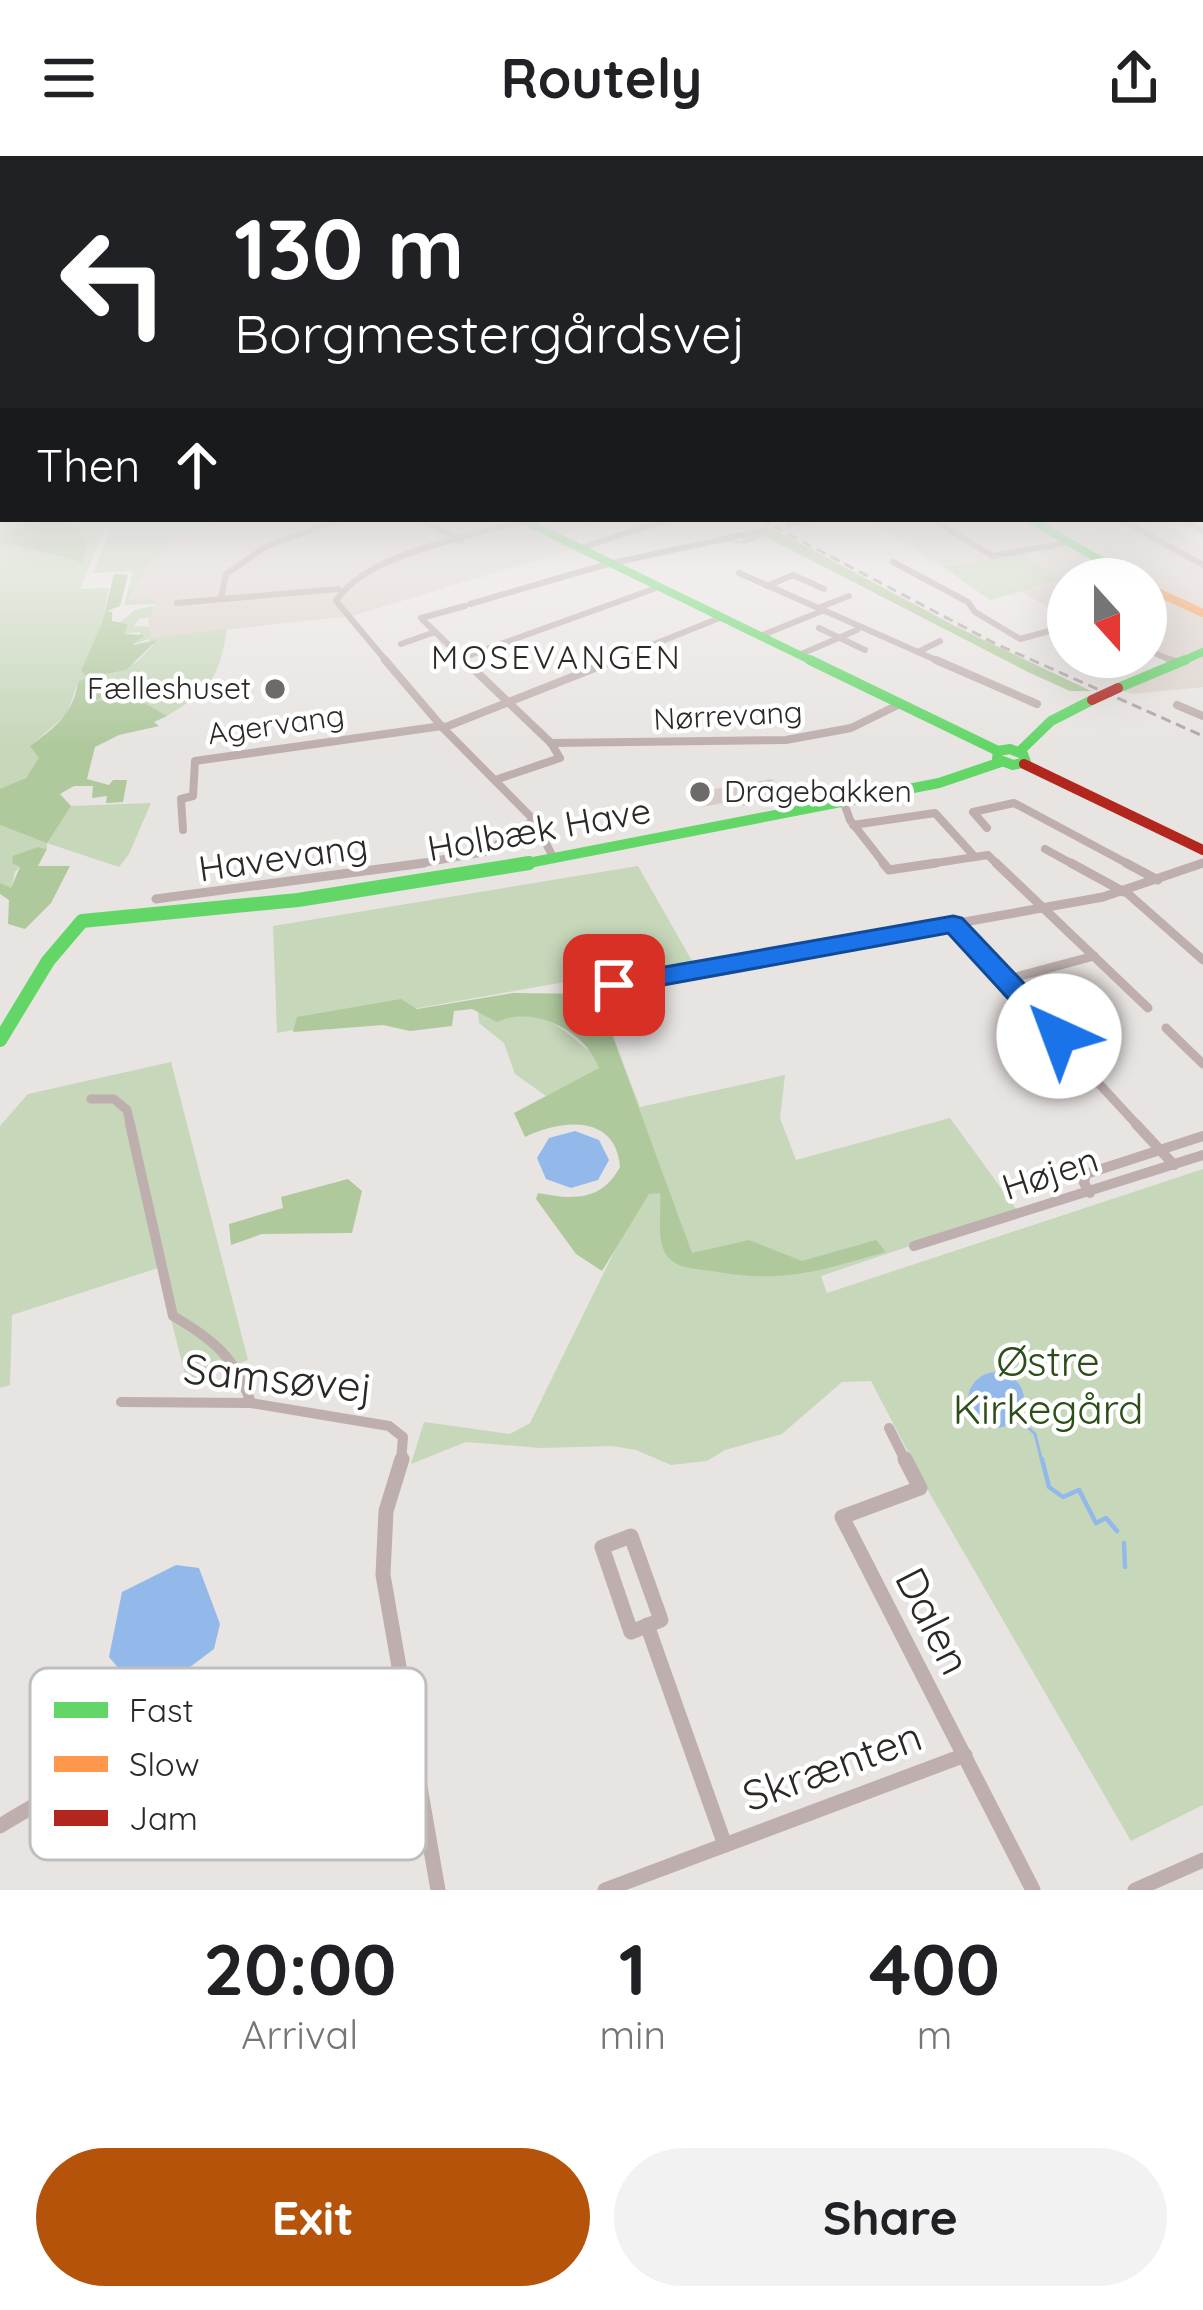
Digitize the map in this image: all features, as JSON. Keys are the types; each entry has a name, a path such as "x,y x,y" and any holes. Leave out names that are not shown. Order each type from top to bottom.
{"street":[{"path":"221,599 224,584"},
{"path":"177,603 338,589 346,584"},
{"path":"495,780 558,760 551,742 421,619 540,584"},
{"path":"654,584 999,756 1021,758 1203,850"},
{"path":"763,584 1036,704"},
{"path":"767,586 772,584"},
{"path":"813,584 824,589"},
{"path":"933,584 1020,639 1047,632"},
{"path":"462,658 658,586"},
{"path":"338,589 339,609 443,727 534,820 554,859"},
{"path":"760,636 849,596"},
{"path":"1167,596 1203,612"},
{"path":"443,727 722,617"},
{"path":"819,628 865,650"},
{"path":"799,655 859,629"},
{"path":"401,644 435,632"},
{"path":"917,652 940,641"},
{"path":"1021,758 1051,721 1203,652"},
{"path":"1167,658 1178,663"},
{"name":"Nørrevang","path":"551,742 780,741 848,729 900,704"},
{"path":"1177,705 1203,716"},
{"name":"Agervang","path":"183,830 181,799 193,796 195,761 443,727"},
{"name":"Holbæk Have","path":"49,962 82,921 197,914 554,859 955,779 999,756"},
{"path":"844,803 853,825 892,871 988,855 1148,1007"},
{"path":"987,828 973,812 1014,803 1158,880"},
{"path":"853,825 935,813 975,857"},
{"name":"Havevang","path":"156,899 476,855 500,848 522,825 534,820"},
{"path":"1045,849 1125,891 1203,960"},
{"path":"581,991 1125,891 1203,863"},
{"name":"Havevang","path":"170,886 171,899"},
{"path":"953,924 1059,1036"},
{"path":"1005,980 1094,956"},
{"path":"0,1040 49,962"},
{"path":"0,1054 40,990 49,962"},
{"path":"1166,1028 1203,1064"},
{"path":"1067,1049 1174,1165"},
{"path":"91,1099 115,1099 127,1110 173,1316 217,1338 239,1366 251,1403"},
{"path":"1090,1193 1083,1178 1086,1174 1203,1136"},
{"name":"Højen","path":"914,1246 1203,1155"},
{"name":"Samsøvej","path":"122,1402 251,1403 389,1426 403,1437 404,1454 386,1511 383,1575 402,1668"},
{"name":"Dalen","path":"889,1428 920,1487 842,1517 1033,1890"},
{"name":"Skrænten","path":"631,1536 661,1619 647,1625 631,1632 602,1547 631,1536"},
{"name":"Skrænten","path":"647,1625 724,1845"},
{"name":"Skrænten","path":"605,1890 965,1755"},
{"path":"0,1826 30,1807"},
{"name":"Samsøvej","path":"426,1807 438,1890"},
{"path":"1135,1890 1203,1860"}],"shaded area":[{"path":"138,584 458,584 352,616 149,638 148,611 154,609 155,600 129,601"},
{"path":"1167,584 1203,584 1203,687 1132,694 1111,687 1132,678 1167,678"},
{"path":"1047,585 1047,607 1022,592"}],"green space":[{"path":"0,584 109,588 102,623 81,670 87,677 137,662 153,645 149,639 131,645 141,638 140,632 122,634 128,624 120,622 135,610 154,606 150,617 139,619 134,626 149,627 150,638 227,629 210,682 167,716 152,712 136,696 85,704 123,690 107,683 78,682 67,714 30,746 40,758 32,770 19,783 0,789"},
{"path":"112,584 126,584 120,606 107,611 112,612 112,621 128,624 124,634 145,635 132,645 157,640 126,670 88,677 124,690 88,703 130,695 167,716 154,722 159,726 119,735 95,747 87,779 109,785 113,780 127,780 123,802 106,803 107,796 92,798 93,786 74,786 60,794 71,806 47,843 0,825 0,789 26,778 39,758 30,746 62,719 78,682 87,678 81,670 102,623"},
{"path":"130,584 138,584 129,600 155,599 155,604 124,605"},
{"path":"857,584 876,584 1047,670 1047,678 1064,678 1091,691 1070,691"},
{"path":"967,584 1047,584 990,600"},
{"path":"151,803 119,867 47,843 47,849 38,847 15,872 11,889 0,883 0,825 46,842 71,806"},
{"path":"38,847 47,849 38,866 70,866 51,903 25,929 8,924 9,900 0,894 0,883 11,888 20,867 12,863 13,856"},
{"name":"Østre Kirkegård","path":"638,866 700,975 597,994 640,1107 785,1075 780,1118 796,1160 950,1118 1017,1210 821,1276 827,1293 1203,1169 1203,1805 1131,1841 930,1494 871,1381 842,1382 782,1434 725,1450 707,1461 671,1465 612,1446 541,1448 466,1442 411,1464 424,1422 510,1434 530,1423 642,1195 597,1070 546,1096 515,1074 504,1043 479,1023 478,1011 497,1021 536,1016 589,1051 565,982 277,1033 273,926"},
{"path":"513,993 597,994 692,1253 749,1240 802,1261 876,1240 886,1252 780,1276 689,1268 672,1261 664,1250 660,1193 649,1194 602,1271 576,1254 536,1199 538,1193 575,1197 605,1186 620,1167 609,1137 585,1125 570,1125 525,1137 514,1113 599,1068 570,1032 541,1019 497,1022 472,1009 454,1011 452,1026 410,1031 383,1025 293,1032 297,1017 401,999 417,1009"},
{"path":"171,1062 248,1360 187,1382 158,1268 12,1315 10,1385 0,1388 0,1126 28,1094"},
{"path":"348,1179 362,1191 352,1233 262,1234 231,1245 229,1224 283,1208 281,1197"}],"water":[{"path":"575,1131 599,1140 609,1160 598,1180 571,1188 546,1179 537,1158 549,1138"},
{"path":"996,1372 1015,1381 1024,1400 1015,1419 996,1428 977,1419 968,1400 977,1381"},
{"path":"176,1565 199,1568 220,1624 214,1649 189,1668 118,1668 109,1657 122,1592"}],"building":[{"name":"Dragebakken","path":"772,779 782,792 743,806 739,800 702,807 692,793"}],"waterway":[{"path":"1017,1417 1035,1434 1042,1462"},
{"path":"1042,1459 1049,1487 1063,1497 1079,1490 1096,1523 1106,1518 1117,1531"},
{"path":"1124,1543 1125,1567"}],"railway":[{"path":"883,584 996,644 1203,736"}],"traffic: fast":[{"path":"654,584 998,751"},
{"path":"1118,688 1203,652"},
{"path":"1019,752 1051,721 1092,700"},
{"path":"1010,749 1023,754 1026,762 1013,765 997,759 998,751 1010,749"},
{"path":"0,1040 48,961 82,921 298,900 513,866 939,783 1001,762"}],"traffic: slow":[{"path":"1167,597 1203,613"}],"traffic: jam":[{"path":"1092,700 1118,688"},
{"path":"1024,764 1203,850"}],"place":[{"name":"Fælleshuset","path":"275,689"},
{"name":"Dragebakken","path":"700,792"}],"district":[{"name":"MOSEVANGEN","path":"557,657"}],"route":[{"path":"614,985 953,924 1059,1036"}]}
